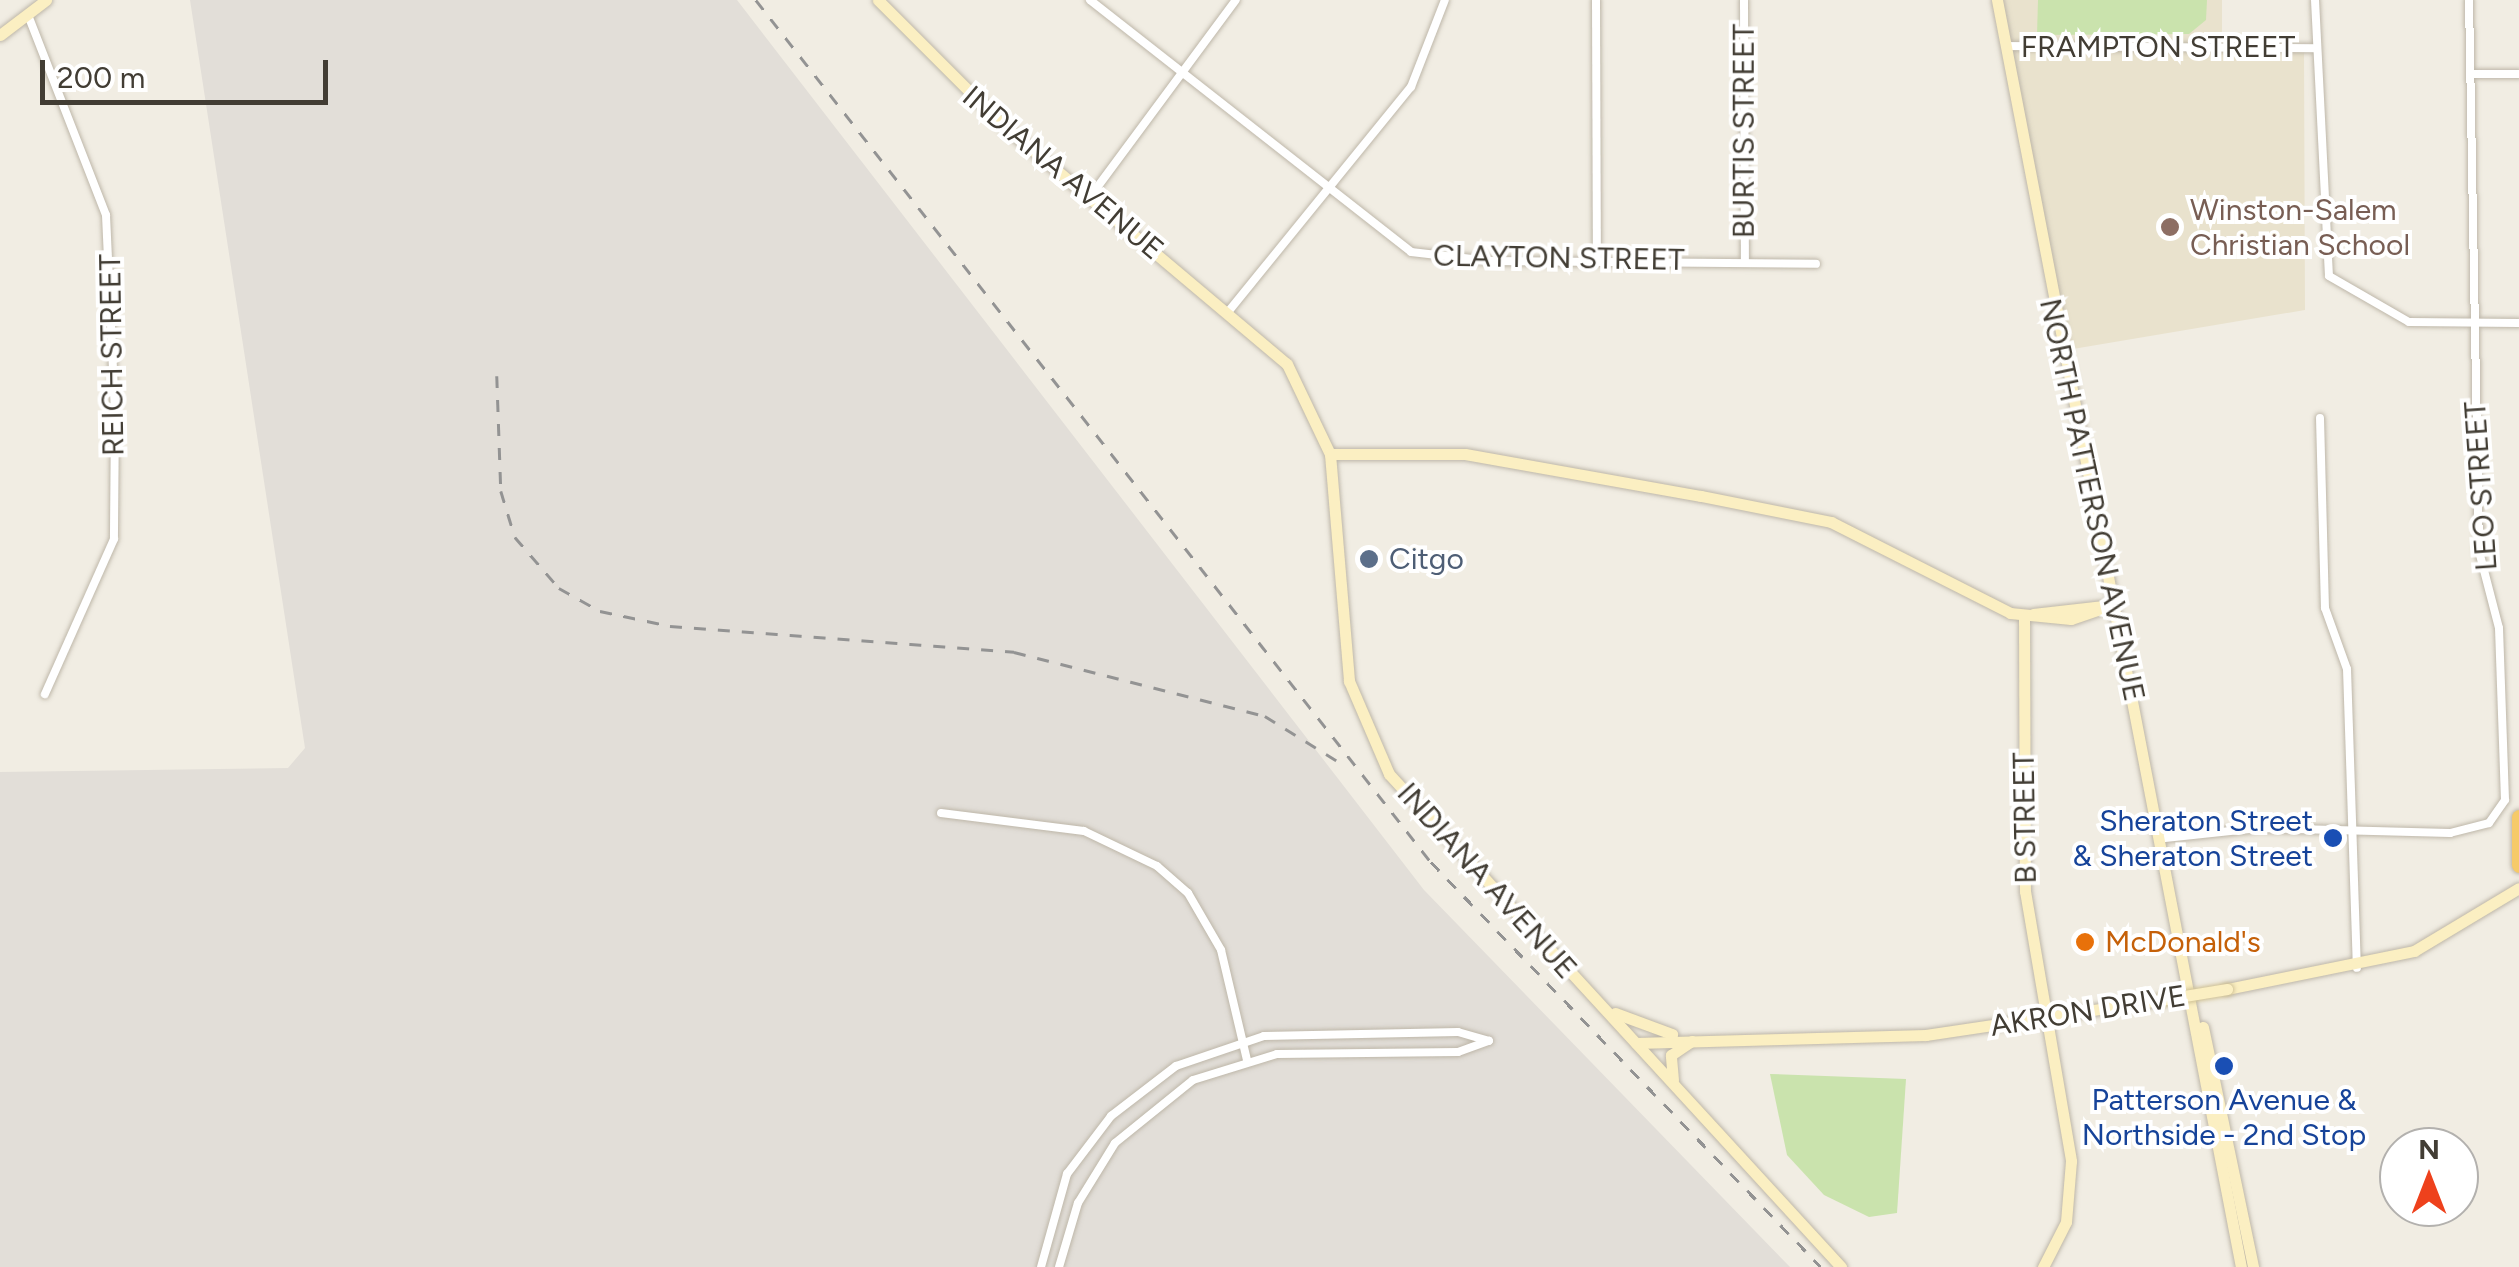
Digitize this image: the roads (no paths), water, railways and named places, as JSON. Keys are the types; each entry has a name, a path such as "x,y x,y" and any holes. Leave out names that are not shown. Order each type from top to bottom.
{"highway":[{"path":"2519,817 2519,864"}],"main road":[{"path":"0,35 46,0"},
{"name":"INDIANA AVENUE","path":"878,0 932,61 1286,364 1330,454 1343,634 1364,728 1423,817 1841,1267"},
{"name":"NORTH PATTERSON AVENUE","path":"1996,0 2001,46 2112,605 2164,838 2241,1267"},
{"path":"1330,454 1483,456 1831,522 1964,596 2024,616 2070,620 2112,605"},
{"name":"B STREET","path":"2024,616 2025,891 2052,1016 2071,1178 2066,1222 2044,1267"},
{"name":"AKRON DRIVE","path":"1636,1043 1693,1037 1926,1035 2357,968 2433,943 2519,888"},
{"path":"1592,996 1631,1022 1693,1037"},
{"name":"NORTH PATTERSON AVENUE","path":"2195,999 2253,1267"},
{"path":"1674,1084 1671,1055 1693,1037"}],"street":[{"name":"CLAYTON STREET","path":"1090,0 1325,192 1428,257 1816,264"},
{"path":"1090,197 1236,0"},
{"path":"1228,312 1410,87 1445,0"},
{"path":"1596,0 1597,260"},
{"name":"BURTIS STREET","path":"1744,0 1745,262"},
{"path":"2315,0 2322,265 2409,322 2519,324"},
{"name":"LEO STREET","path":"2164,838 2258,828 2473,830 2505,800 2510,740 2500,628 2479,551 2469,0"},
{"name":"REICH STREET","path":"28,15 100,194 112,301 114,539 45,694"},
{"name":"FRAMPTON STREET","path":"2001,46 2316,48"},
{"path":"2471,74 2519,74"},
{"path":"2320,418 2325,608 2348,668 2357,968"},
{"path":"941,813 1084,831 1157,866 1209,926 1247,1060"},
{"path":"1041,1267 1067,1174 1111,1116 1176,1066 1242,1038 1458,1032 1489,1041 1458,1052 1247,1060 1170,1094 1115,1144 1078,1202 1059,1267"}],"railway":[{"path":"756,0 1431,862 1821,1267"},
{"path":"497,376 501,491 515,537 559,588 600,611 670,626 1014,652 1265,716 1342,764"}],"place":[{"name":"Winston-Salem Christian School","path":"2170,227"},
{"name":"Citgo","path":"1369,559"},
{"name":"Sheraton Street & Sheraton Street","path":"2333,838"},
{"name":"McDonald's","path":"2085,942"},
{"name":"Patterson Avenue & Northside - 2nd Stop","path":"2224,1066"}]}
